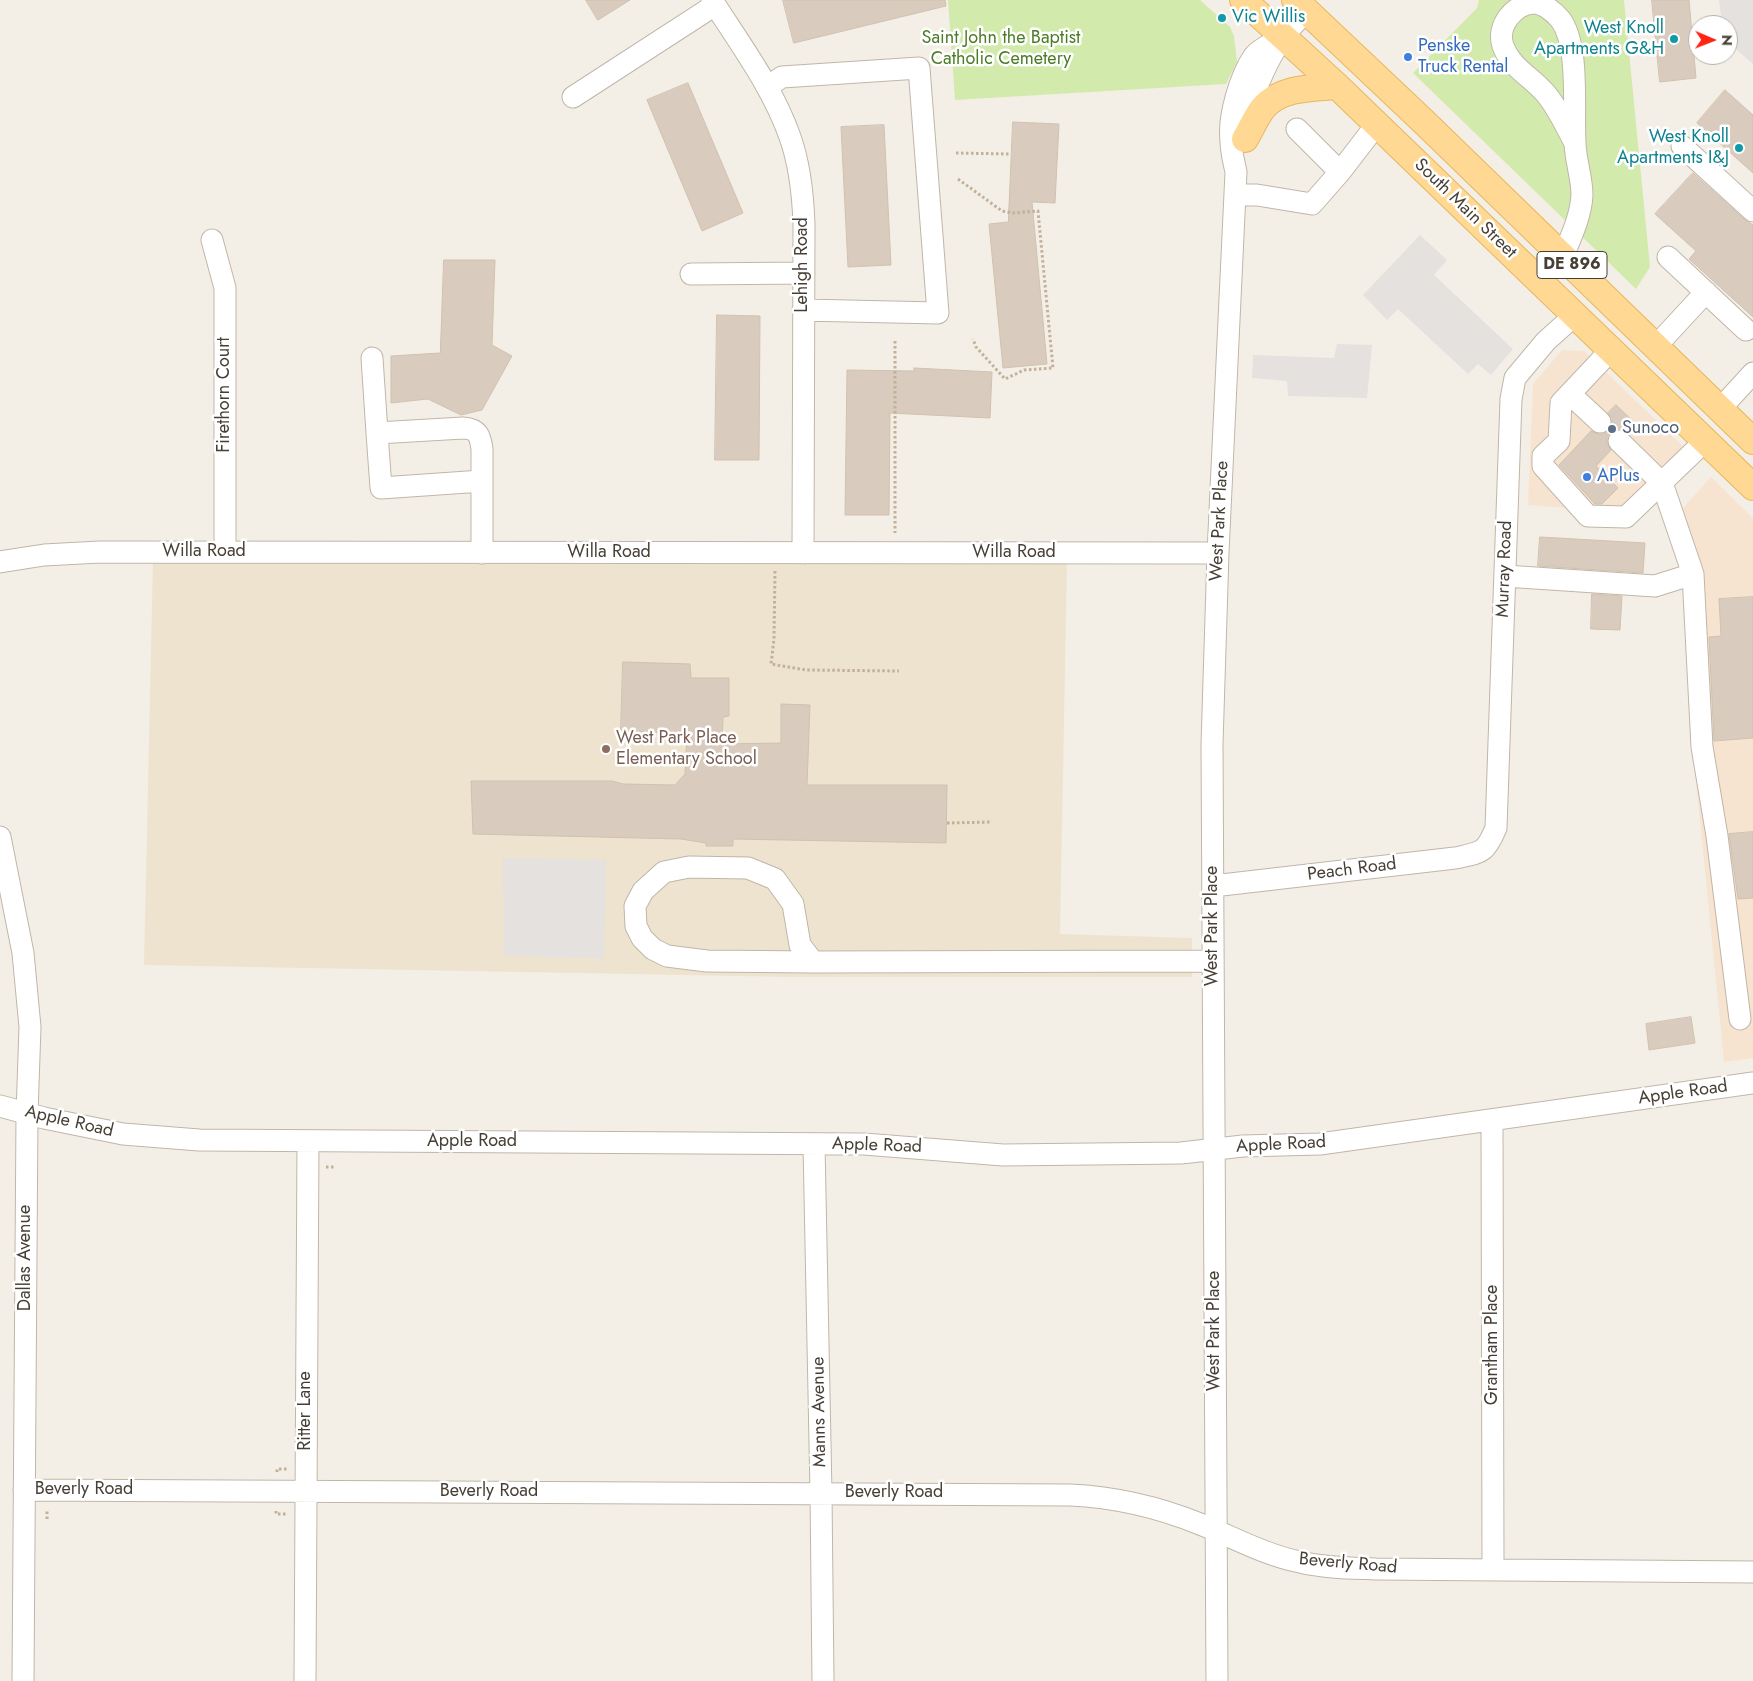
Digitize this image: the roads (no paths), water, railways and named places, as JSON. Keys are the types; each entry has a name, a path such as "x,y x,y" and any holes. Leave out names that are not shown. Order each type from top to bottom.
{"main road":[{"name":"DE 896","path":"1243,0 1283,37"},
{"name":"South Main Street","path":"1301,5 1752,440"},
{"name":"South Main Street","path":"1283,37 1377,124 1753,487"},
{"path":"1245,139 1264,108 1277,97 1291,91 1337,86"},
{"path":"1670,407 1720,409"},
{"path":"1705,441 1752,440"}],"street":[{"name":"Lehigh Road","path":"714,2 766,87 790,137 801,181 804,224 803,553"},
{"path":"573,97 714,2"},
{"path":"1563,256 1578,220 1582,195 1575,143 1574,79 1569,38 1560,19 1550,10 1536,3 1521,6 1510,15 1502,29 1503,45 1514,65 1547,95 1575,143"},
{"name":"West Park Place","path":"1217,1681 1212,735 1218,553 1236,172 1245,139 1247,119 1252,100 1264,73 1301,5"},
{"name":"West Park Place","path":"1236,172 1230,140 1232,116 1237,97 1255,55 1283,37"},
{"path":"766,87 782,78 919,68 938,313 804,310"},
{"path":"1235,195 1257,196 1312,204 1340,172 1377,124"},
{"path":"1297,129 1340,172"},
{"path":"1682,146 1753,211"},
{"name":"Firethorn Court","path":"212,240 225,288 225,552"},
{"path":"1668,257 1746,330"},
{"path":"691,274 804,273"},
{"path":"1656,346 1706,292"},
{"name":"Murray Road","path":"1488,846 1496,828 1511,400 1515,378 1546,341 1575,315"},
{"path":"1611,350 1561,403 1559,441 1543,456 1543,466 1588,516 1626,517 1705,441"},
{"path":"372,358 381,488 482,481"},
{"path":"1720,409 1753,373"},
{"path":"1570,394 1600,422"},
{"path":"377,433 463,428 475,430 479,434 482,449 482,553"},
{"path":"1619,441 1662,482 1693,574 1702,747 1717,836 1740,1019"},
{"name":"Willa Road","path":"0,562 26,556 65,553 1218,553"},
{"path":"1504,576 1656,586 1693,574"},
{"name":"Dallas Avenue","path":"0,837 24,953 30,1026 27,1114 23,1681"},
{"name":"Peach Road","path":"1213,886 1455,858 1480,852 1488,846"},
{"path":"812,962 800,945 793,904 775,879 748,868 690,867 664,872 643,891 635,906 636,926 642,938 653,948 668,956 707,961 812,962 1214,961"},
{"name":"Apple Road","path":"0,1106 27,1114 123,1134 199,1140 814,1144 914,1147 1003,1155 1181,1153 1243,1146 1320,1144 1753,1083"},
{"name":"Grantham Place","path":"1492,1120 1493,1570"},
{"name":"Ritter Lane","path":"305,1681 308,1141"},
{"name":"Manns Avenue","path":"814,1144 821,1493 822,1681"},
{"name":"Beverly Road","path":"24,1490 1044,1494 1092,1496 1148,1506 1178,1515 1257,1549 1320,1566 1376,1569 1753,1572"}],"place":[{"name":"Vic Willis","path":"1222,18"},
{"name":"West Knoll Apartments G&H","path":"1674,39"},
{"name":"Penske Truck Rental","path":"1408,57"},
{"name":"West Knoll Apartments I&J","path":"1739,148"},
{"name":"Sunoco","path":"1612,429"},
{"name":"APlus","path":"1587,477"},
{"name":"West Park Place Elementary School","path":"606,749"}],"park label":[{"name":"Saint John the Baptist Catholic Cemetery","path":"1001,49"}]}
